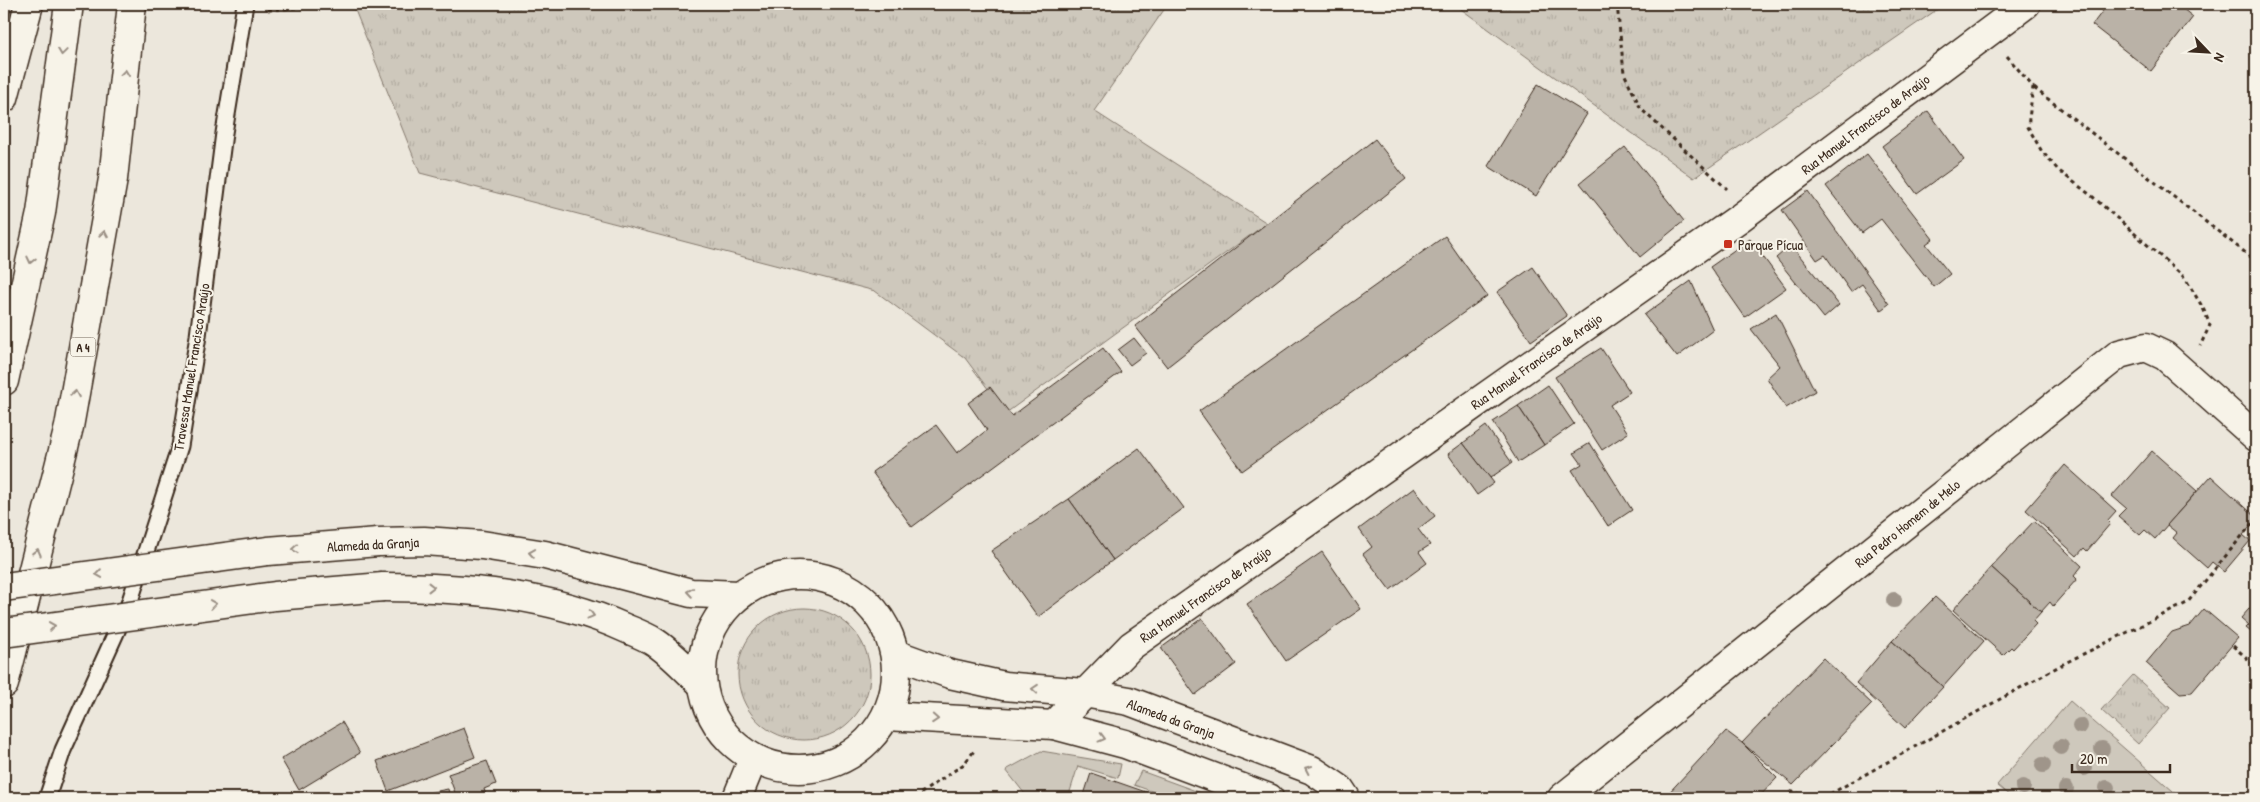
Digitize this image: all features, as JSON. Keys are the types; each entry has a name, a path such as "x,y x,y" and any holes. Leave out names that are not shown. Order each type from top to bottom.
{"main road":[{"path":"4,98 29,4"},
{"path":"4,381 41,213 69,4"},
{"name":"A 4","path":"4,684 69,427 113,179 132,4"},
{"name":"Rua Manuel Francisco de Araújo","path":"1054,725 1140,639 1741,217 2026,4"},
{"name":"Rua Pedro Homem de Melo","path":"1562,798 2119,354 2146,347 2165,356 2256,437"},
{"name":"Alameda da Granja","path":"4,587 268,551 378,542 424,542 482,545 564,560 691,593 738,595"},
{"path":"801,574 834,580 862,598 883,623 895,654 896,686 886,716 868,741 843,759 814,769 782,769 753,758 728,740 710,714 702,684 704,651 716,620 738,595 768,579 801,574"},
{"path":"4,633 275,596 383,587 441,587 540,601 599,616 654,641 702,684"},
{"name":"Alameda da Granja","path":"895,654 950,674 1004,686 1084,693 1129,701 1312,770 1340,789 1346,798"},
{"path":"886,716 1054,725 1125,744 1269,798"},
{"path":"737,798 753,758"}],"lane":[{"name":"Travessa Manuel Francisco Araújo","path":"47,798 63,750 129,604 180,446 198,336 224,133 245,8"}],"path":[{"path":"245,8 306,6 310,4"},
{"path":"1618,4 1624,73 1641,109 1733,196 1741,217"},
{"path":"1987,33 2033,87 2256,261"},
{"path":"2033,87 2028,127 2041,150 2058,170 2093,196 2185,278 2203,308 2210,325 2185,374"},
{"path":"1823,798 2063,664 2187,603 2256,519"},
{"path":"2233,646 2256,666"},
{"path":"914,798 964,764"},
{"path":"1785,798 1794,790 1803,798"}],"green space":[{"path":"333,4 1168,4 1094,111 1267,223 1006,413 965,358 875,291 420,173 355,10"},
{"path":"1454,4 1945,4 1694,178"},
{"path":"804,608 829,613 841,619 859,637 865,649 870,674 865,699 859,711 841,729 829,735 804,740 779,735 767,729 749,711 743,699 738,674 743,649 749,637 767,619 779,613"},
{"path":"2133,675 2170,708 2138,744 2101,710"},
{"path":"2070,701 2181,798 2012,798 1997,785"},
{"path":"1041,751 1121,764 1118,778 1078,766 1068,798 1028,798 1006,770"},
{"path":"1141,771 1215,798 1171,798 1134,785"}],"building":[{"path":"2108,4 2177,4 2193,17 2151,71 2092,25"},
{"path":"1538,84 1587,114 1536,196 1488,166"},
{"path":"1928,111 1964,160 1917,194 1882,146"},
{"path":"1375,139 1406,179 1167,367 1135,326"},
{"path":"1625,147 1684,221 1640,257 1580,183"},
{"path":"1867,154 1933,239 1926,244 1950,274 1934,287 1881,219 1862,233 1826,186"},
{"path":"1808,191 1889,304 1881,310 1862,284 1851,292 1825,255 1817,260 1782,210"},
{"path":"1445,236 1487,296 1242,471 1199,411"},
{"path":"1750,239 1786,288 1745,317 1710,267"},
{"path":"1791,245 1839,305 1824,318 1776,258"},
{"path":"1533,267 1567,316 1531,341 1497,292"},
{"path":"1691,281 1713,330 1677,357 1644,315"},
{"path":"1776,313 1815,391 1786,408 1767,378 1780,366 1751,329"},
{"path":"1134,338 1146,353 1130,365 1118,350"},
{"path":"1103,348 1121,372 912,527 872,472 936,425 957,453 987,430 968,403 990,387 1012,416"},
{"path":"1601,348 1630,392 1610,405 1628,433 1602,450 1555,377"},
{"path":"1548,385 1574,424 1544,445 1518,406"},
{"path":"1518,406 1544,445 1518,462 1493,422"},
{"path":"1486,426 1512,463 1490,478 1463,443"},
{"path":"1463,443 1494,483 1477,495 1448,454"},
{"path":"1590,443 1632,510 1608,526 1572,470 1582,464 1574,453"},
{"path":"1139,448 1184,508 1113,560 1069,499"},
{"path":"2152,451 2197,491 2155,539 2145,530 2140,535 2118,516 2126,508 2112,496"},
{"path":"2065,465 2116,511 2107,521 2110,524 2087,551 2084,548 2077,556 2026,510"},
{"path":"2211,476 2256,517 2256,520 2243,535 2250,541 2224,572 2212,562 2207,568 2173,538 2177,533 2167,525"},
{"path":"1414,488 1435,516 1418,529 1430,545 1419,552 1427,563 1390,590 1363,554 1372,547 1359,529"},
{"path":"1069,499 1113,560 1038,617 991,551"},
{"path":"2034,521 2082,566 2074,576 2077,579 2053,606 2050,602 2041,612 1991,567"},
{"path":"1322,552 1361,609 1286,661 1247,604"},
{"path":"1991,567 2041,612 2033,621 2036,624 2013,649 2011,647 2003,655 1953,610"},
{"path":"1935,597 1984,641 1943,687 1892,641"},
{"path":"2256,601 2256,636 2246,628 2249,625 2241,618"},
{"path":"2204,609 2238,638 2192,692 2180,693 2146,663 2172,632 2190,626"},
{"path":"1202,618 1236,664 1195,695 1161,648"},
{"path":"1892,641 1943,687 1905,728 1856,683"},
{"path":"1823,658 1872,704 1793,785 1742,743"},
{"path":"342,722 360,753 299,790 281,759"},
{"path":"464,728 475,757 388,791 377,761"},
{"path":"1726,731 1742,743 1777,778 1758,798 1664,798"},
{"path":"487,761 496,784 484,789 487,798 457,798 448,774"},
{"path":"1091,773 1163,798 1083,798"},
{"path":"448,789 450,798 402,798"}],"place":[{"name":"Parque Pícua","path":"1728,244"}]}
